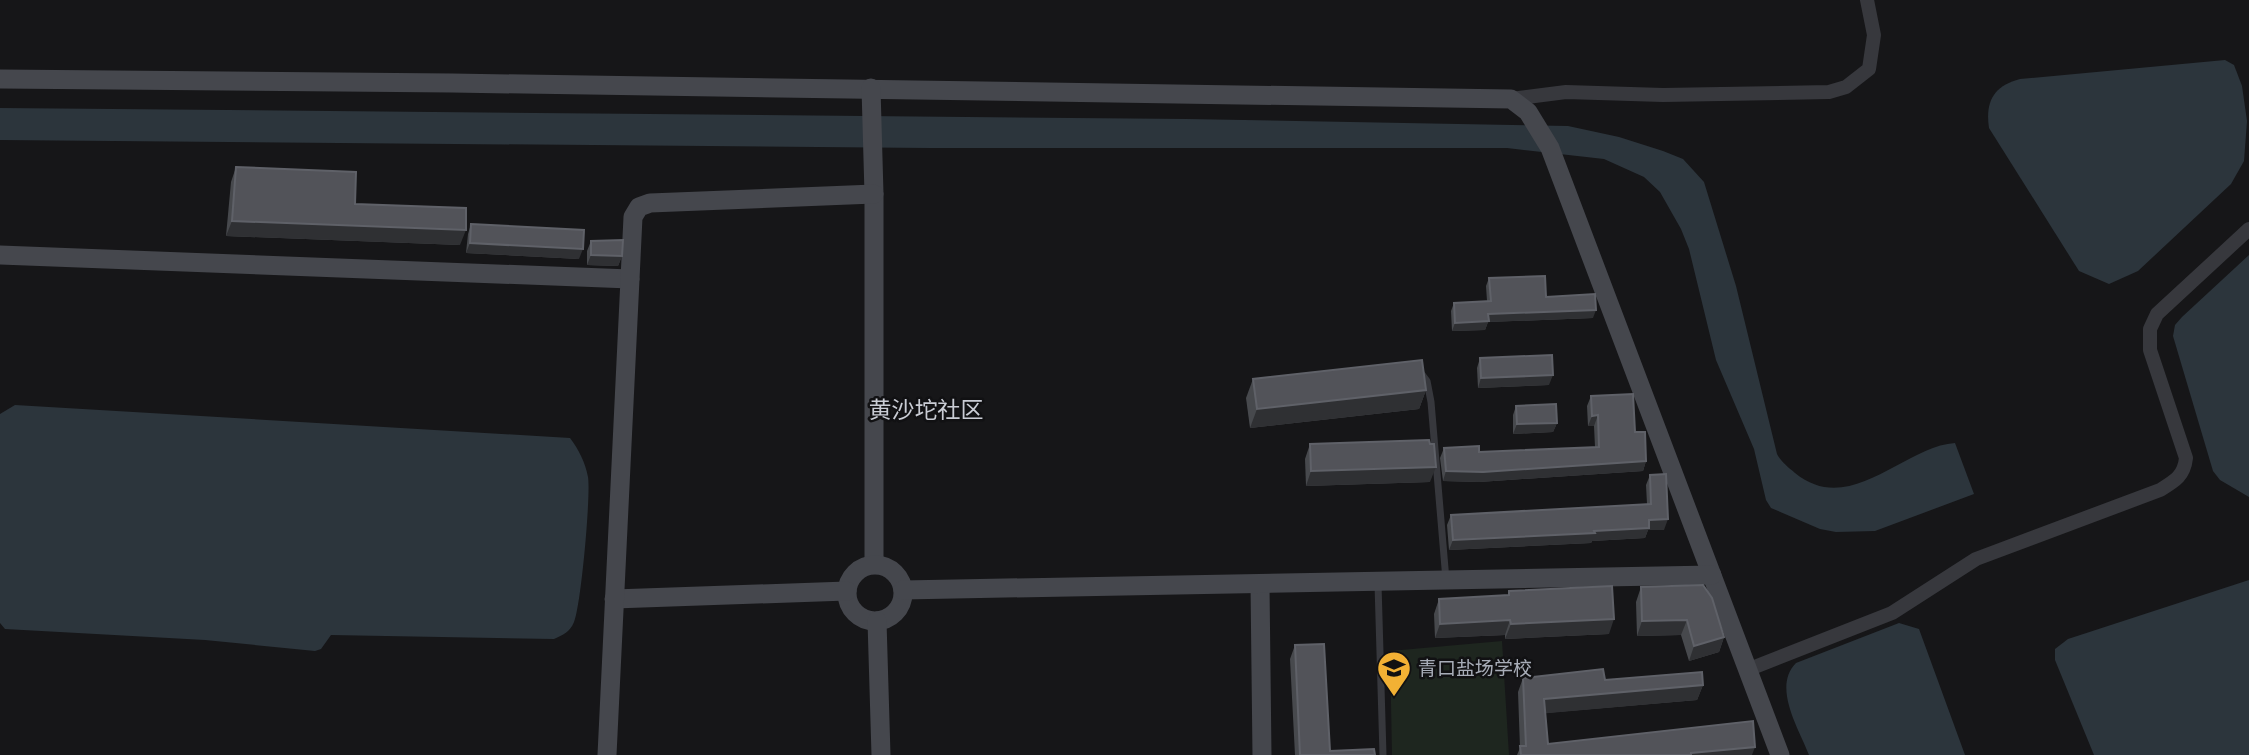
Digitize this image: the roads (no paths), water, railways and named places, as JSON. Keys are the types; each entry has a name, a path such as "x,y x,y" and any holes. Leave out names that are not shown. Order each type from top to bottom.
{"street":[{"path":"0,79 1511,99 1566,92 1663,95 1829,92 1846,87 1868,69 1874,35 1867,0"},
{"path":"871,89 874,194 874,565"},
{"path":"1511,99 1528,112 1550,148 1780,755"},
{"path":"607,755 633,217 639,207 650,203 874,194"},
{"path":"1747,670 1892,613 1976,559 2160,490 2177,480 2185,469 2186,458 2150,349 2150,329 2157,314 2249,229"},
{"path":"0,256 630,279"},
{"path":"874,565 891,569 897,575 903,590 897,611 877,621 856,613 847,591 853,576 874,565"},
{"path":"903,590 1712,575"},
{"path":"1260,584 1262,755"},
{"path":"614,599 847,591"},
{"path":"877,621 881,755"}],"lane":[{"path":"1410,367 1424,374 1431,402 1446,580"},
{"path":"1378,582 1383,755"}],"place":[{"name":"青口盐场学校","path":"1394,698"}],"district":[{"name":"黄沙坨社区","path":"926,410"}]}
